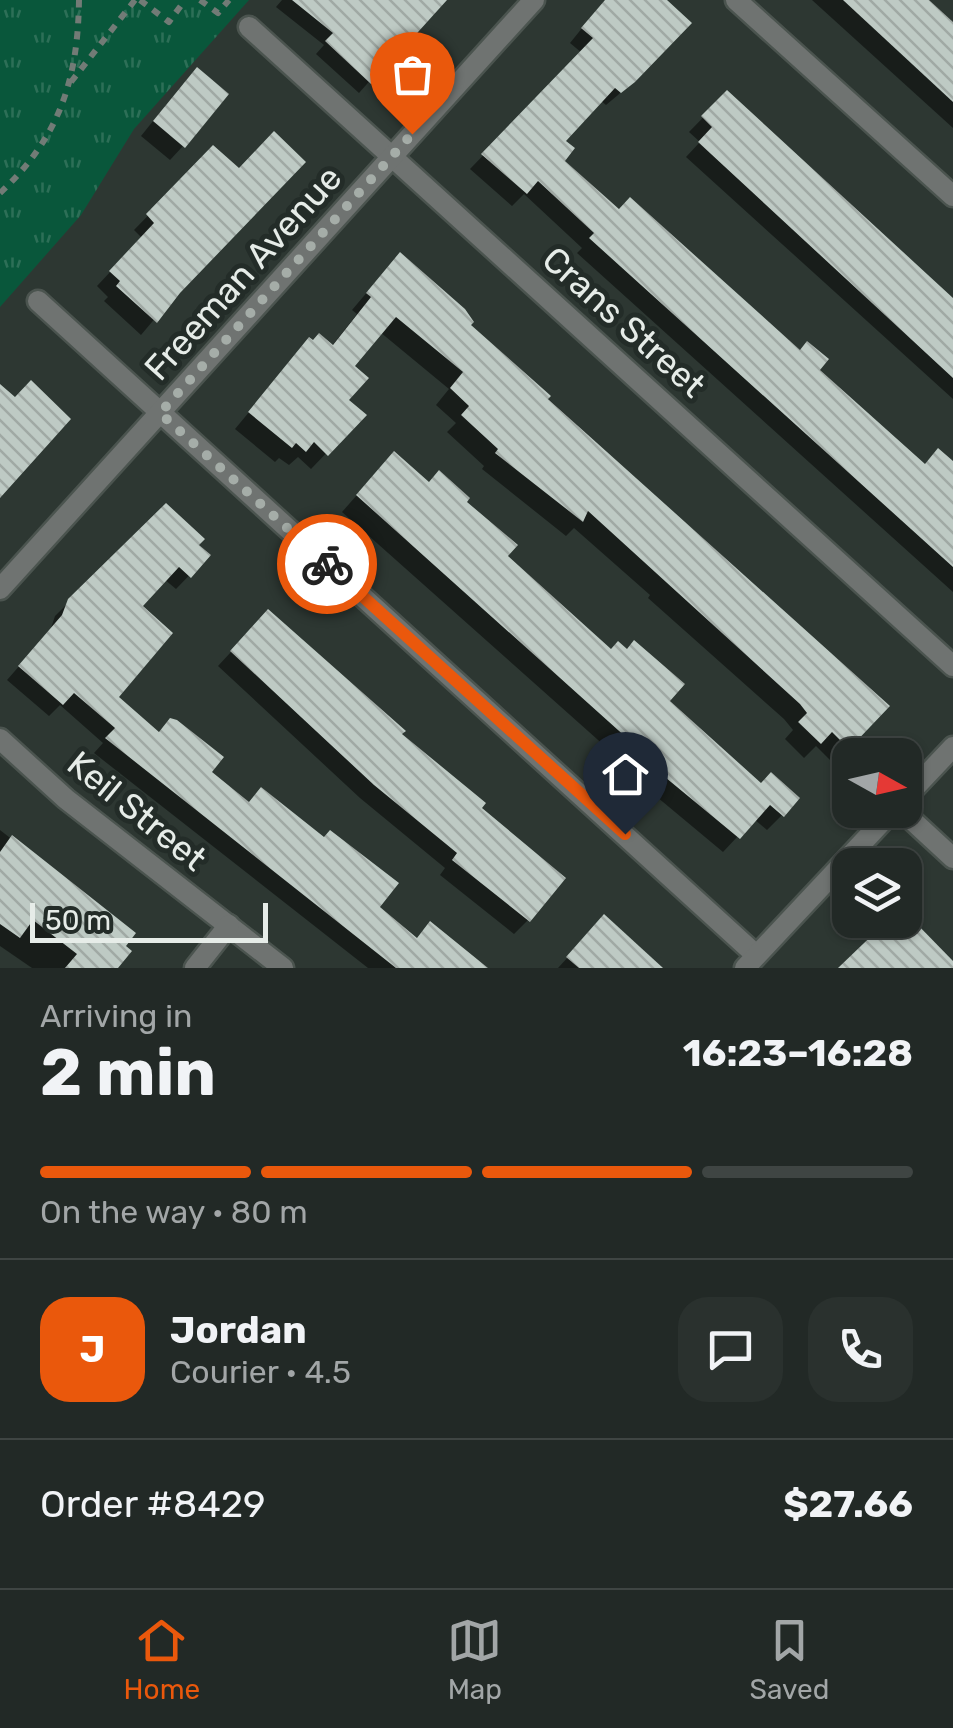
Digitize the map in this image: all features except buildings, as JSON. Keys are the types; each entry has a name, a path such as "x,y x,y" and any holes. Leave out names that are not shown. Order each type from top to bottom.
{"street":[{"name":"Freeman Avenue","path":"0,588 534,0"},
{"path":"736,0 953,196"},
{"name":"Crans Street","path":"250,28 953,666"},
{"path":"38,302 751,961 880,828"},
{"name":"Keil Street","path":"0,740 66,799 283,968"},
{"path":"922,780 953,747"},
{"path":"918,828 953,858"},
{"path":"194,968 229,926"}],"path":[{"path":"0,194 30,165 51,134 68,87 78,38 78,0"},
{"path":"68,87 137,0 169,22 185,0"},
{"path":"200,0 218,14 229,0"}],"green space":[{"path":"0,0 249,0 134,129 81,215 0,307"}],"way so far":[{"path":"327,564 160,413 412,134"}],"route":[{"path":"327,564 625,834"}]}
